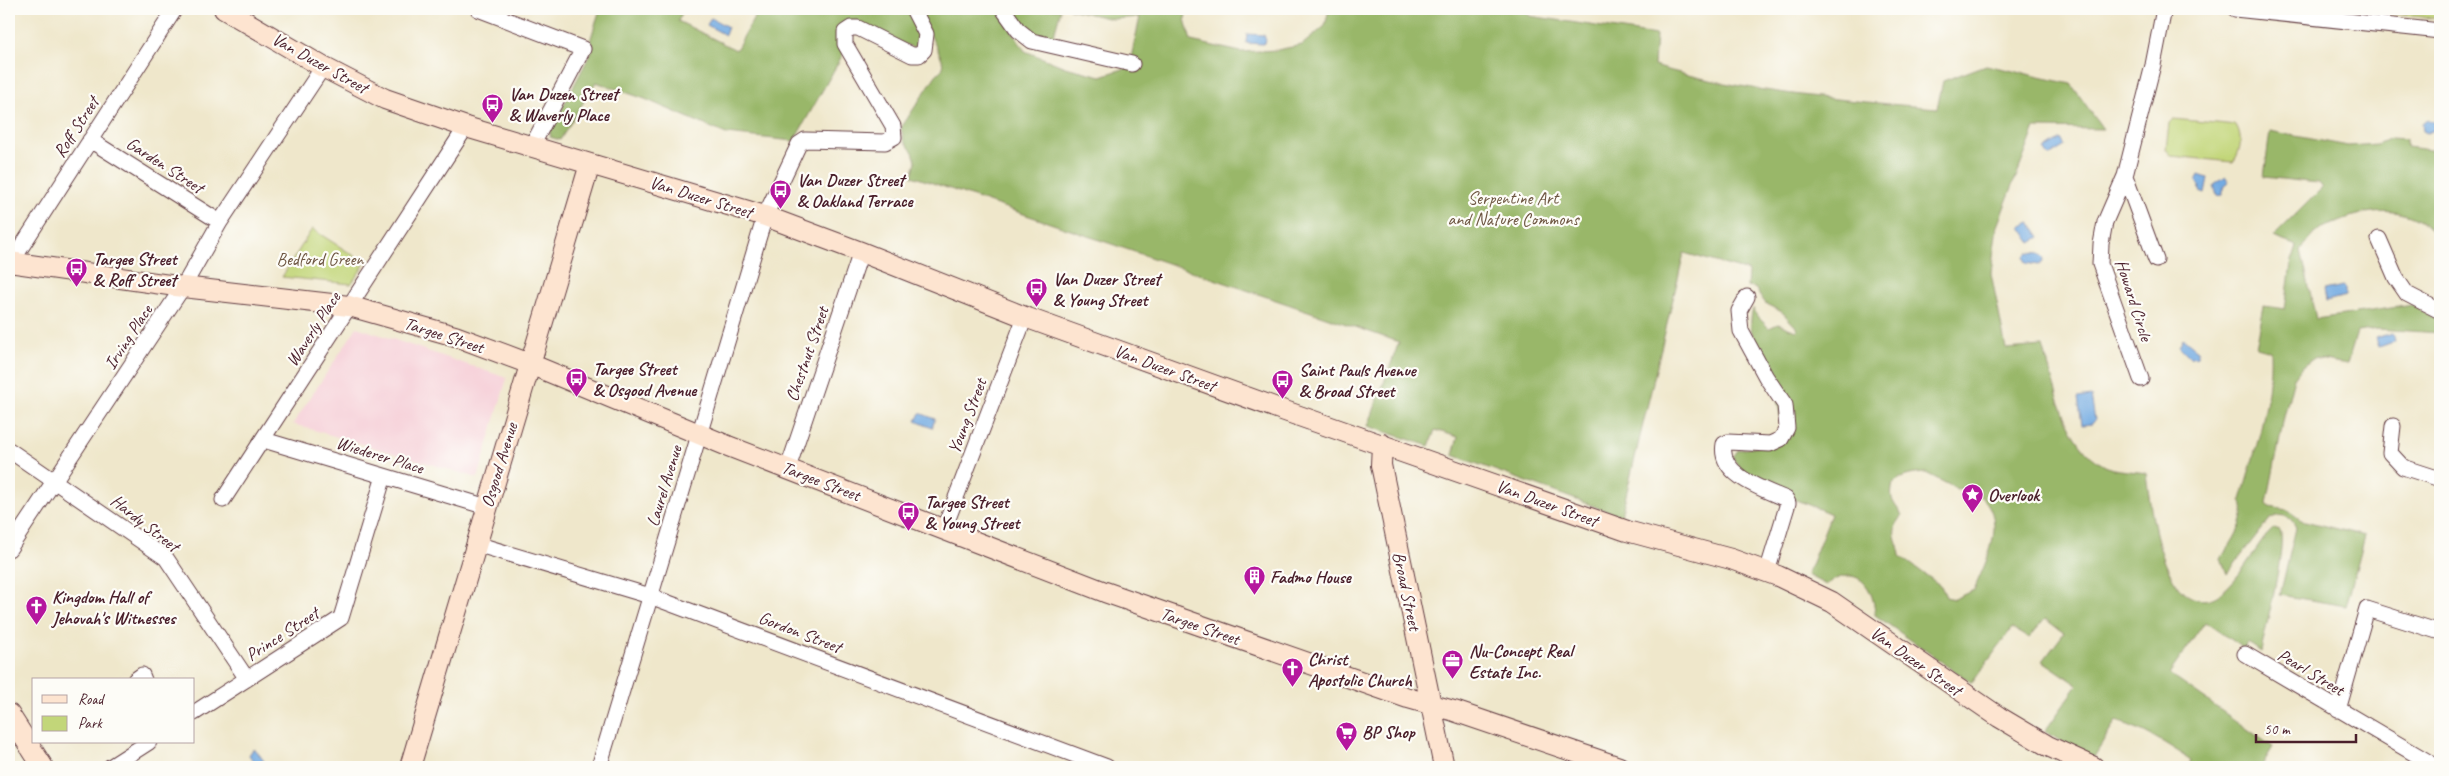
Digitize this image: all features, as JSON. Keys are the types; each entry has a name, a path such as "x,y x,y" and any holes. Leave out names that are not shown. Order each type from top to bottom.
{"main road":[{"name":"Van Duzer Street","path":"224,9 323,67 385,99 466,127 765,216 861,252 1025,318 1634,534 1716,555 1767,572 1832,602 1981,706 2048,746 2087,766"},
{"name":"Osgood Avenue","path":"410,767 590,164"},
{"name":"Targee Street","path":"9,264 349,306 455,336 530,364 700,434 1148,607 1619,767"},
{"name":"Broad Street","path":"1382,444 1381,465 1444,767"},
{"path":"9,714 43,767"}],"street":[{"name":"Roff Street","path":"9,264 175,9"},
{"path":"478,9 583,49 532,146"},
{"name":"Laurel Avenue","path":"599,767 765,216 799,144 805,140 885,142 894,137 893,126 845,44 844,38 845,32 851,28 858,28 912,55 919,55 924,50 926,34 913,9"},
{"path":"1003,9 1018,30 1032,41 1132,64"},
{"name":"Howard Circle","path":"2141,379 2100,264 2100,244 2105,222 2124,176 2153,65 2164,9"},
{"path":"2235,9 2440,31"},
{"name":"Irving Place","path":"9,549 183,287 220,222 323,67"},
{"name":"Waverly Place","path":"224,500 466,127"},
{"name":"Garden Street","path":"90,140 220,222"},
{"name":"Howard Circle","path":"2124,176 2156,260"},
{"path":"2379,240 2396,278 2407,294 2440,311"},
{"name":"Chestnut Street","path":"788,468 861,252"},
{"path":"1747,297 1739,311 1741,331 1766,376 1785,405 1787,428 1780,439 1770,444 1728,442 1724,444 1723,452 1725,461 1754,486 1786,499 1788,503 1767,572"},
{"name":"Young Street","path":"944,529 1025,318"},
{"path":"2393,426 2390,453 2404,468 2440,478"},
{"name":"Wiederer Place","path":"264,440 487,507"},
{"name":"Hardy Street","path":"9,450 56,480 166,558 247,679"},
{"name":"Prince Street","path":"195,713 341,618 384,476"},
{"name":"Gordon Street","path":"476,544 650,596 1107,767"},
{"path":"2338,710 2367,609 2440,632"},
{"name":"Pearl Street","path":"2244,654 2437,767"},
{"path":"110,767 146,744"}],"shaded area":[{"path":"357,327 507,378 478,478 293,424"}],"green space":[{"path":"600,9 684,9 678,21 736,50 759,9 909,9 918,26 919,42 914,48 853,23 843,54 794,141 726,134 645,99 596,82 560,140 550,137 551,134 549,133 592,51 593,44 590,41"},
{"name":"Serpentine Art and Nature Commons","path":"918,9 997,9 1025,51 1065,67 1101,76 1129,67 1140,17 1112,19 1069,9 1187,9 1185,19 1191,41 1241,52 1277,50 1302,45 1325,26 1329,9 1521,9 1530,16 1656,35 1654,66 1724,83 1794,94 1937,108 1943,81 1986,65 2071,84 2103,129 2035,128 1997,226 1991,273 2006,349 2043,346 2057,395 2071,429 2080,444 2092,457 2109,468 2146,473 2150,505 2159,545 2165,563 2174,580 2184,592 2199,600 2215,597 2228,587 2239,574 2266,536 2274,528 2280,530 2281,552 2261,652 2247,642 2244,649 2205,622 2169,674 2273,747 2261,767 2188,767 2191,760 2173,748 2146,733 2116,721 2094,757 2082,755 2045,731 2078,685 2043,661 2064,633 2045,619 2029,638 2012,628 1972,683 1875,615 1871,594 1861,580 1846,576 1826,585 1807,575 1831,514 1776,492 1762,484 1739,467 1733,457 1738,450 1785,442 1773,382 1752,335 1751,318 1753,309 1769,328 1778,324 1796,331 1798,329 1782,312 1766,304 1755,288 1747,287 1748,271 1684,253 1621,516 1453,455 1458,437 1435,430 1429,446 1368,426 1399,342 912,176 916,161 913,152 904,141 901,128 936,75 943,68 942,59","holes":["1926,473 1957,489 1966,487 1983,499 1992,513 1994,524 1991,547 1974,590 1954,599 1946,597 1941,586 1900,556 1895,532 1896,525 1902,515 1891,494 1893,483 1897,480 1908,475"]},
{"path":"1011,9 1061,9 1052,42 1038,37"},
{"path":"2382,9 2440,9 2440,19 2385,13"},
{"path":"2173,119 2236,125 2240,139 2236,158 2233,162 2171,156 2166,149 2169,123"},
{"path":"2270,131 2348,146 2377,144 2390,138 2406,139 2406,147 2430,150 2440,148 2440,246 2432,232 2422,222 2395,212 2380,211 2351,217 2321,229 2314,234 2301,250 2316,319 2412,305 2440,321 2440,333 2378,329 2357,332 2347,364 2314,358 2302,367 2294,378 2284,417 2267,503 2270,507 2287,510 2301,520 2365,536 2346,606 2280,595 2296,528 2286,516 2270,519 2227,574 2221,558 2241,523 2243,507 2241,500 2262,426 2268,389 2270,351 2256,347 2264,306 2285,309 2291,264 2297,246 2273,237 2322,188 2318,183 2264,177"},
{"name":"Bedford Green","path":"312,229 364,262 363,267 351,284 282,277"}],"water":[{"path":"711,18 728,27 725,35 707,25"},
{"path":"1247,34 1264,35 1266,41 1263,44 1246,43"},
{"path":"2427,120 2440,122 2440,131 2433,130 2427,133 2423,131 2422,124"},
{"path":"2061,139 2065,146 2049,156 2045,150"},
{"path":"2199,175 2208,178 2205,193 2200,191 2196,181"},
{"path":"2226,177 2229,183 2225,186 2222,195 2217,196 2214,185"},
{"path":"2030,222 2040,237 2031,242 2021,227"},
{"path":"2028,253 2040,254 2044,258 2043,262 2039,265 2026,263 2024,257"},
{"path":"2343,286 2346,288 2346,296 2326,301 2324,290"},
{"path":"2393,333 2395,341 2378,347 2375,338"},
{"path":"2183,338 2199,351 2197,353 2199,355 2191,358 2179,346"},
{"path":"2091,396 2095,420 2092,424 2082,425 2078,398"},
{"path":"920,413 935,419 932,428 916,421"},
{"path":"253,749 256,750 266,764 258,767 249,755"}],"place":[{"name":"Van Duzen Street & Waverly Place","path":"493,123"},
{"name":"Van Duzer Street & Oakland Terrace","path":"781,209"},
{"name":"Targee Street & Roff Street","path":"77,288"},
{"name":"Van Duzer Street & Young Street","path":"1037,308"},
{"name":"Targee Street & Osgood Avenue","path":"577,398"},
{"name":"Saint Pauls Avenue & Broad Street","path":"1283,399"},
{"name":"Overlook","path":"1972,514"},
{"name":"Targee Street & Young Street","path":"909,531"},
{"name":"Fadmo House","path":"1254,596"},
{"name":"Kingdom Hall of Jehovah's Witnesses","path":"36,626"},
{"name":"Nu-Concept Real Estate Inc.","path":"1453,680"},
{"name":"Christ Apostolic Church","path":"1292,688"},
{"name":"BP Shop","path":"1346,751"}]}
